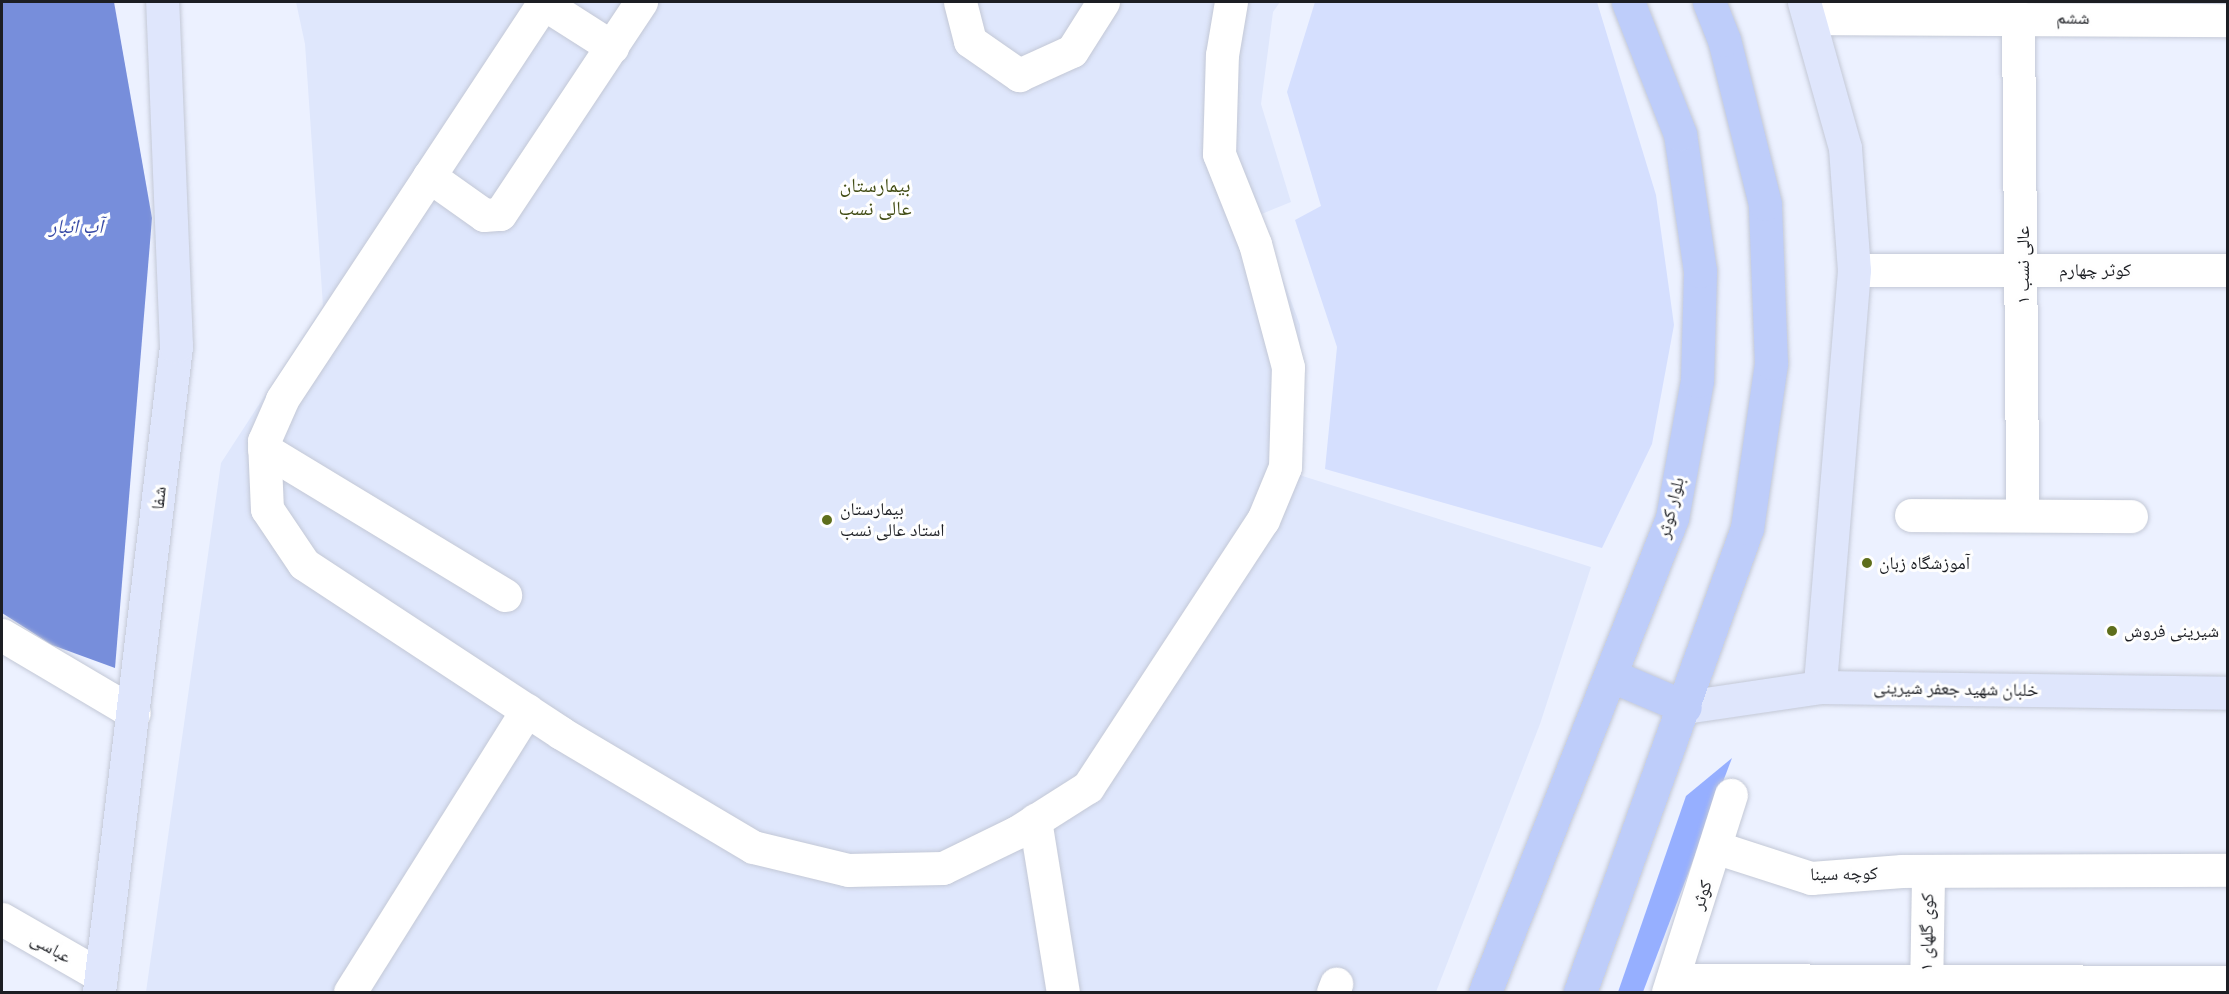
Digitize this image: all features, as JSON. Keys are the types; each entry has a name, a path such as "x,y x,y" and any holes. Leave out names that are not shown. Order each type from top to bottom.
{"main road":[{"name":"بلوار کوثر","path":"1485,993 1672,518 1697,381 1700,282 1680,134 1628,2"},
{"path":"1580,993 1686,707 1748,528 1771,363 1765,204 1724,40 1709,2"},
{"path":"1612,675 1686,707"}],"street":[{"name":"شفا","path":"100,984 176,346 162,2"},
{"path":"612,47 544,2 282,400 264,449 267,509 304,564 527,710 753,847 848,870 943,868 1035,820 1088,787 1263,520 1285,467 1288,367 1255,244 1219,154 1222,55 1231,2"},
{"path":"429,176 484,214 500,214 641,2"},
{"path":"960,2 970,41 1019,75 1072,51 1103,2"},
{"path":"1807,10 1845,148 1854,270 1820,687"},
{"name":"ششم","path":"1807,10 2228,21"},
{"name":"عالی نسب ۱","path":"2018,17 2024,270 2022,514"},
{"name":"کوثر چهارم","path":"1854,270 2228,270"},
{"path":"264,449 506,595"},
{"path":"1911,515 2131,516"},
{"path":"2,635 134,713"},
{"name":"خلبان شهید جعفر شیرینی","path":"1686,707 1820,687 2228,693"},
{"path":"350,993 527,710"},
{"name":"کوثر","path":"1671,986 1718,848 1731,795"},
{"path":"1035,820 1063,993"},
{"name":"کوچه سینا","path":"1718,848 1811,878 1915,872 2228,870"},
{"name":"کوی گلهای ۱","path":"1915,872 1926,985"},
{"name":"عباسی","path":"2,920 100,984"},
{"path":"1671,986 2228,982"}],"shaded area":[{"name":"بیمارستان استاد عالی نسب","path":"296,2 1280,2 1273,12 1261,104 1291,202 1259,215 1300,325 1303,418 1293,473 1591,567 1540,724 1436,992 146,992 221,463 323,306 305,44"},
{"path":"1315,2 1597,2 1656,195 1674,325 1652,444 1602,548 1325,469 1337,347 1295,220 1321,206 1287,92"},
{"path":"1732,758 1643,992 1618,992 1686,796"}],"water":[{"name":"آب انبار","path":"2,2 114,2 152,218 115,668 52,645 2,613"}],"place":[{"name":"بیمارستان استاد عالی نسب","path":"827,520"},
{"name":"آموزشگاه زبان","path":"1867,563"},
{"name":"شیرینی فروش","path":"2112,631"}],"district":[{"name":"بیمارستان عالی نسب","path":"875,196"}]}
